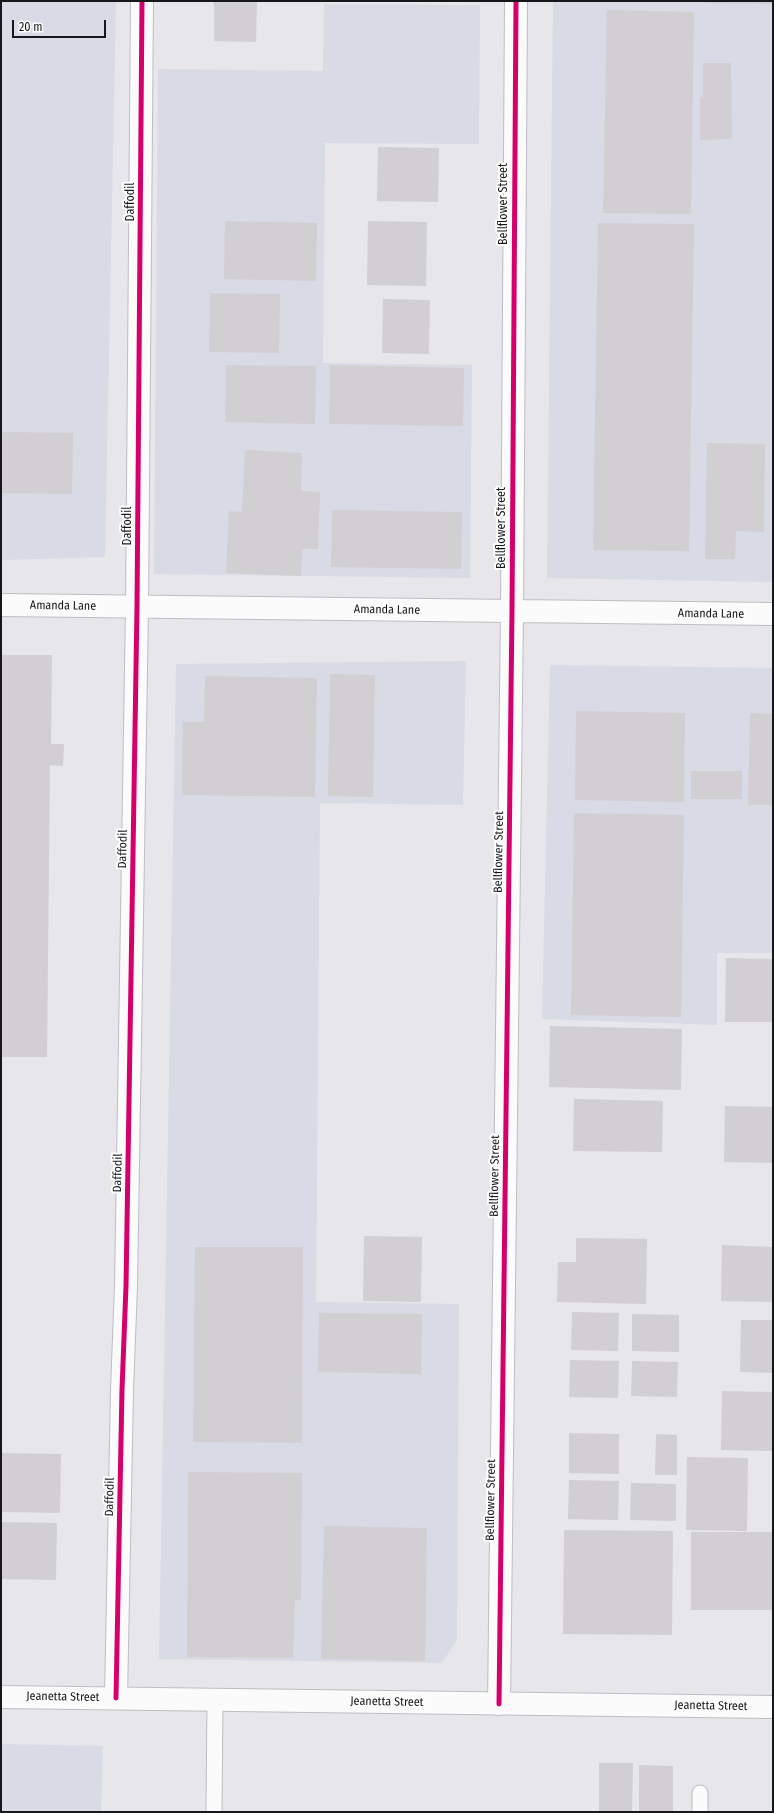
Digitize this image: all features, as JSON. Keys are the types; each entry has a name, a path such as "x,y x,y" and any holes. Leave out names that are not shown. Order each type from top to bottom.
{"street":[{"name":"Daffodil","path":"116,1698 122,1398 126,1286 137,607 142,1"},
{"name":"Bellflower Street","path":"499,1704 512,612 516,1"},
{"name":"Amanda Lane","path":"1,605 773,614"},
{"name":"Jeanetta Street","path":"1,1696 773,1707"}],"lane":[{"path":"214,1812 215,1699"},
{"path":"700,1793 700,1812"}],"shaded area":[{"path":"1,1 116,1 105,557 1,560"},
{"path":"553,1 773,1 773,582 547,578"},
{"path":"324,4 480,5 479,144 325,143 323,363 472,365 470,578 154,574 158,69 323,71"},
{"path":"466,661 463,805 320,803 316,1302 459,1304 457,1640 442,1663 159,1659 176,664"},
{"path":"550,665 773,668 773,953 717,953 717,1025 542,1019"},
{"path":"1,1744 103,1746 101,1812 1,1812"}],"building":[{"path":"214,1 257,1 256,42 214,41"},
{"path":"705,1 773,1 773,4 705,3"},
{"path":"607,10 694,12 691,214 603,213"},
{"path":"703,63 731,63 732,139 700,140 700,97 703,97"},
{"path":"378,147 439,148 438,202 377,201"},
{"path":"225,221 317,223 316,281 224,279"},
{"path":"368,221 427,222 426,286 367,285"},
{"path":"598,223 694,224 689,551 593,550"},
{"path":"210,293 280,294 279,353 209,352"},
{"path":"383,299 430,300 429,354 382,353"},
{"path":"226,365 316,366 315,424 225,422"},
{"path":"330,365 464,368 463,426 329,424"},
{"path":"1,432 73,433 72,494 1,493"},
{"path":"707,443 765,444 764,532 736,531 735,559 705,559"},
{"path":"245,450 302,453 301,491 320,492 318,549 302,549 301,576 226,573 229,511 242,512"},
{"path":"332,510 462,512 461,569 331,567"},
{"path":"1,655 52,655 51,744 64,744 63,766 50,765 47,1057 1,1057"},
{"path":"330,674 375,675 373,797 328,796"},
{"path":"205,676 317,678 315,797 182,795 183,722 204,722"},
{"path":"576,711 685,713 684,802 575,800"},
{"path":"750,713 773,714 773,805 748,805"},
{"path":"691,771 742,771 742,799 691,799"},
{"path":"574,813 684,815 681,1017 571,1015"},
{"path":"726,958 773,959 773,1022 725,1022"},
{"path":"550,1026 682,1029 681,1090 549,1087"},
{"path":"574,1099 663,1101 662,1152 573,1151"},
{"path":"725,1106 773,1107 773,1163 724,1162"},
{"path":"364,1236 422,1237 421,1302 363,1301"},
{"path":"576,1238 647,1239 646,1304 557,1302 558,1262 576,1262"},
{"path":"722,1245 773,1247 773,1302 721,1301"},
{"path":"195,1247 303,1247 302,1443 193,1442"},
{"path":"572,1312 619,1313 618,1351 571,1350"},
{"path":"319,1313 422,1314 421,1374 318,1372"},
{"path":"632,1314 679,1315 679,1352 632,1351"},
{"path":"741,1320 773,1320 773,1373 740,1372"},
{"path":"570,1360 619,1361 618,1398 569,1397"},
{"path":"632,1361 678,1362 677,1397 631,1396"},
{"path":"722,1391 773,1392 773,1451 721,1450"},
{"path":"569,1433 619,1434 619,1474 569,1473"},
{"path":"656,1434 677,1435 677,1475 655,1475"},
{"path":"1,1453 61,1454 60,1513 1,1512"},
{"path":"687,1457 748,1458 747,1531 686,1530"},
{"path":"188,1472 302,1473 301,1600 295,1600 293,1658 187,1657"},
{"path":"569,1480 619,1481 618,1520 568,1519"},
{"path":"631,1483 676,1484 676,1521 630,1520"},
{"path":"1,1522 57,1523 56,1580 1,1579"},
{"path":"324,1526 427,1528 425,1661 321,1659"},
{"path":"564,1530 673,1531 672,1635 563,1634"},
{"path":"691,1532 773,1532 773,1610 691,1610"},
{"path":"599,1763 633,1763 632,1812 599,1812"},
{"path":"639,1765 673,1766 673,1812 639,1812"}],"cycle path":[{"path":"116,1698 122,1390 126,1286 137,607 142,1"},
{"path":"499,1704 512,611 516,1"}]}
